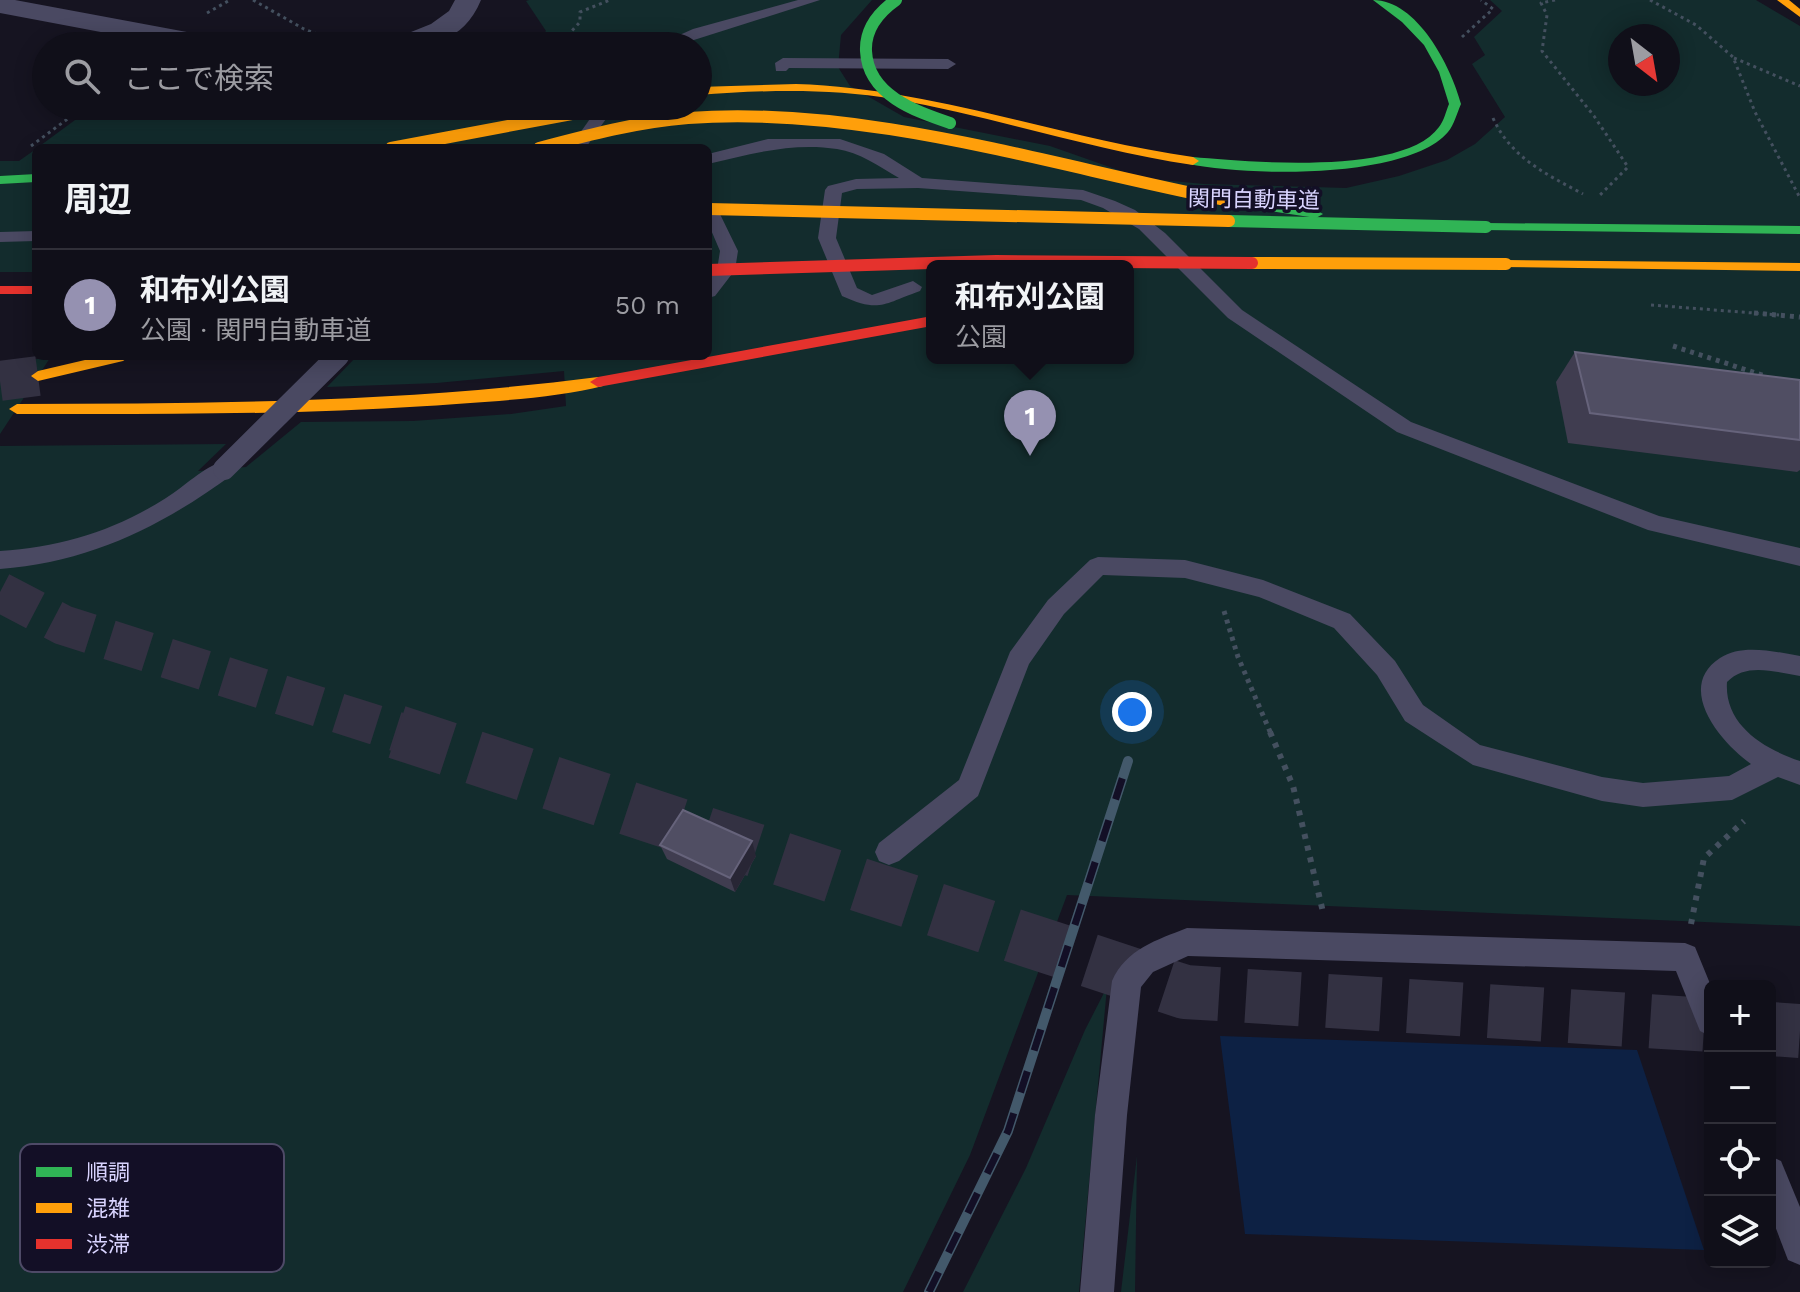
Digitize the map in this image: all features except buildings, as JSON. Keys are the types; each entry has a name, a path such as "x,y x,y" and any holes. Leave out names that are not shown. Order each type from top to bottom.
{"main road":[{"path":"896,0 877,16 870,29 865,41 866,56 871,73 882,89 904,105 941,120 1016,141 1172,179 1224,200"},
{"path":"712,90 763,86 844,89 938,106 1124,152 1202,161 1366,165 1393,160 1430,144 1452,125 1456,106 1426,37 1411,21 1378,0"},
{"path":"1782,0 1800,14"},
{"path":"712,117 823,119 933,138 1153,189 1341,217 1459,227"},
{"path":"412,144 536,120"},
{"path":"553,144 622,125 658,120"},
{"path":"0,180 32,178"},
{"path":"0,194 32,194"},
{"name":"関門自動車道","path":"712,208 1459,227 1800,230"},
{"path":"1134,262 1800,267"},
{"path":"712,270 926,263"},
{"path":"1179,286 1470,264"},
{"path":"0,290 32,290"},
{"path":"17,409 326,407 411,403 565,388 926,322"},
{"path":"38,376 106,360"}],"street":[{"path":"432,32 449,24 466,8 468,0"},
{"path":"0,5 144,32"}],"lane":[{"path":"697,32 813,0"},
{"path":"781,68 783,63 948,64"},
{"path":"581,144 599,120"},
{"path":"741,149 753,123"},
{"path":"712,158 741,149 790,142 840,144 878,158 918,183"},
{"path":"913,287 871,302 849,292 827,238 834,190 856,184 918,183 1083,195 1117,207 1151,227 1216,298 1238,316 1371,408 1404,427 1656,524 1800,557"},
{"path":"712,214 727,238 732,254 726,270 712,287"},
{"path":"0,237 32,236"},
{"path":"0,560 42,559 114,535 166,510 224,469 334,360"},
{"path":"889,852 969,788 1019,659 1056,607 1098,566 1176,569 1263,589 1342,621 1386,668 1414,713 1473,754 1602,789 1643,795 1732,788 1773,766"},
{"path":"1800,666 1767,659 1734,662 1712,680 1710,692 1724,723 1735,738 1773,766 1800,773"},
{"path":"1097,1292 1111,1115 1127,981 1143,962 1187,942 1685,957 1704,1006"},
{"path":"1776,1187 1800,1248"}],"path":[{"path":"253,0 312,32"},
{"path":"571,32 580,22 580,12 610,0"},
{"path":"1454,45 1493,9 1481,0"},
{"path":"1555,0 1541,3 1547,15 1542,51 1594,116 1628,167 1594,201"},
{"path":"1650,0 1696,25 1733,57 1800,86"},
{"path":"1733,57 1755,112 1800,196"},
{"path":"1488,106 1500,139 1524,161 1585,195"},
{"path":"32,144 66,120"},
{"path":"24,150 32,144"},
{"path":"1651,305 1800,317"},
{"path":"1673,346 1772,378"},
{"path":"1176,569 1222,604 1238,657 1293,786 1331,946"},
{"path":"1685,957 1704,858 1747,819"}],"green space":[{"path":"872,0 841,35 838,67 850,86 904,117 1050,146 1141,178 1204,184 1346,188 1399,176 1447,160 1475,144 1505,117 1472,64 1485,55 1474,37 1502,11 1490,0 1756,0 1800,26 1800,926 1067,895 970,1155 903,1292 0,1292 0,446 226,444 198,471 246,467 301,422 413,421 511,414 566,406 564,371 437,383 327,387 353,360 712,360 712,144 42,144 75,120 712,120 712,32 545,32 526,1"},
{"path":"32,152 32,272 0,272 0,161 19,161"},
{"path":"49,360 0,434 0,362"},
{"path":"1107,987 1079,1292 963,1292 1026,1168 1085,1030"},
{"path":"1137,1156 1135,1292 1121,1292"}],"water":[{"path":"1220,1036 1637,1050 1704,1250 1245,1234"}],"tunnel":[{"path":"0,381 38,376"},
{"path":"0,592 63,625 404,734"},
{"path":"397,732 1185,992 1704,1025"},
{"path":"1776,1029 1800,1031"}],"railway":[{"path":"929,1292 1008,1131 1128,761"}],"traffic: fast":[{"path":"896,0 876,19 867,38 867,61 872,75 893,97 950,123"},
{"path":"1193,161 1256,166 1342,165 1383,159 1419,148 1444,130 1455,104 1445,72 1418,31 1378,0"},
{"path":"0,180 32,178"},
{"path":"1224,200 1316,214"},
{"path":"1229,221 1486,227"},
{"path":"1486,227 1800,230"}],"traffic: slow":[{"path":"1782,0 1800,14"},
{"path":"712,90 796,88 870,92 932,103 1117,148 1193,161"},
{"path":"712,117 776,118 904,133 1221,199"},
{"path":"412,144 540,120"},
{"path":"555,144 668,120"},
{"path":"712,209 1229,221"},
{"path":"1252,263 1506,264"},
{"path":"1506,264 1800,267"},
{"path":"38,376 106,360"},
{"path":"17,409 236,408 381,403 598,382"}],"traffic: jam":[{"path":"1134,262 1252,263"},
{"path":"712,270 926,263"},
{"path":"0,290 32,290"},
{"path":"598,382 926,322"}],"place":[{"name":"和布刈公園","path":"1030,456"}]}
